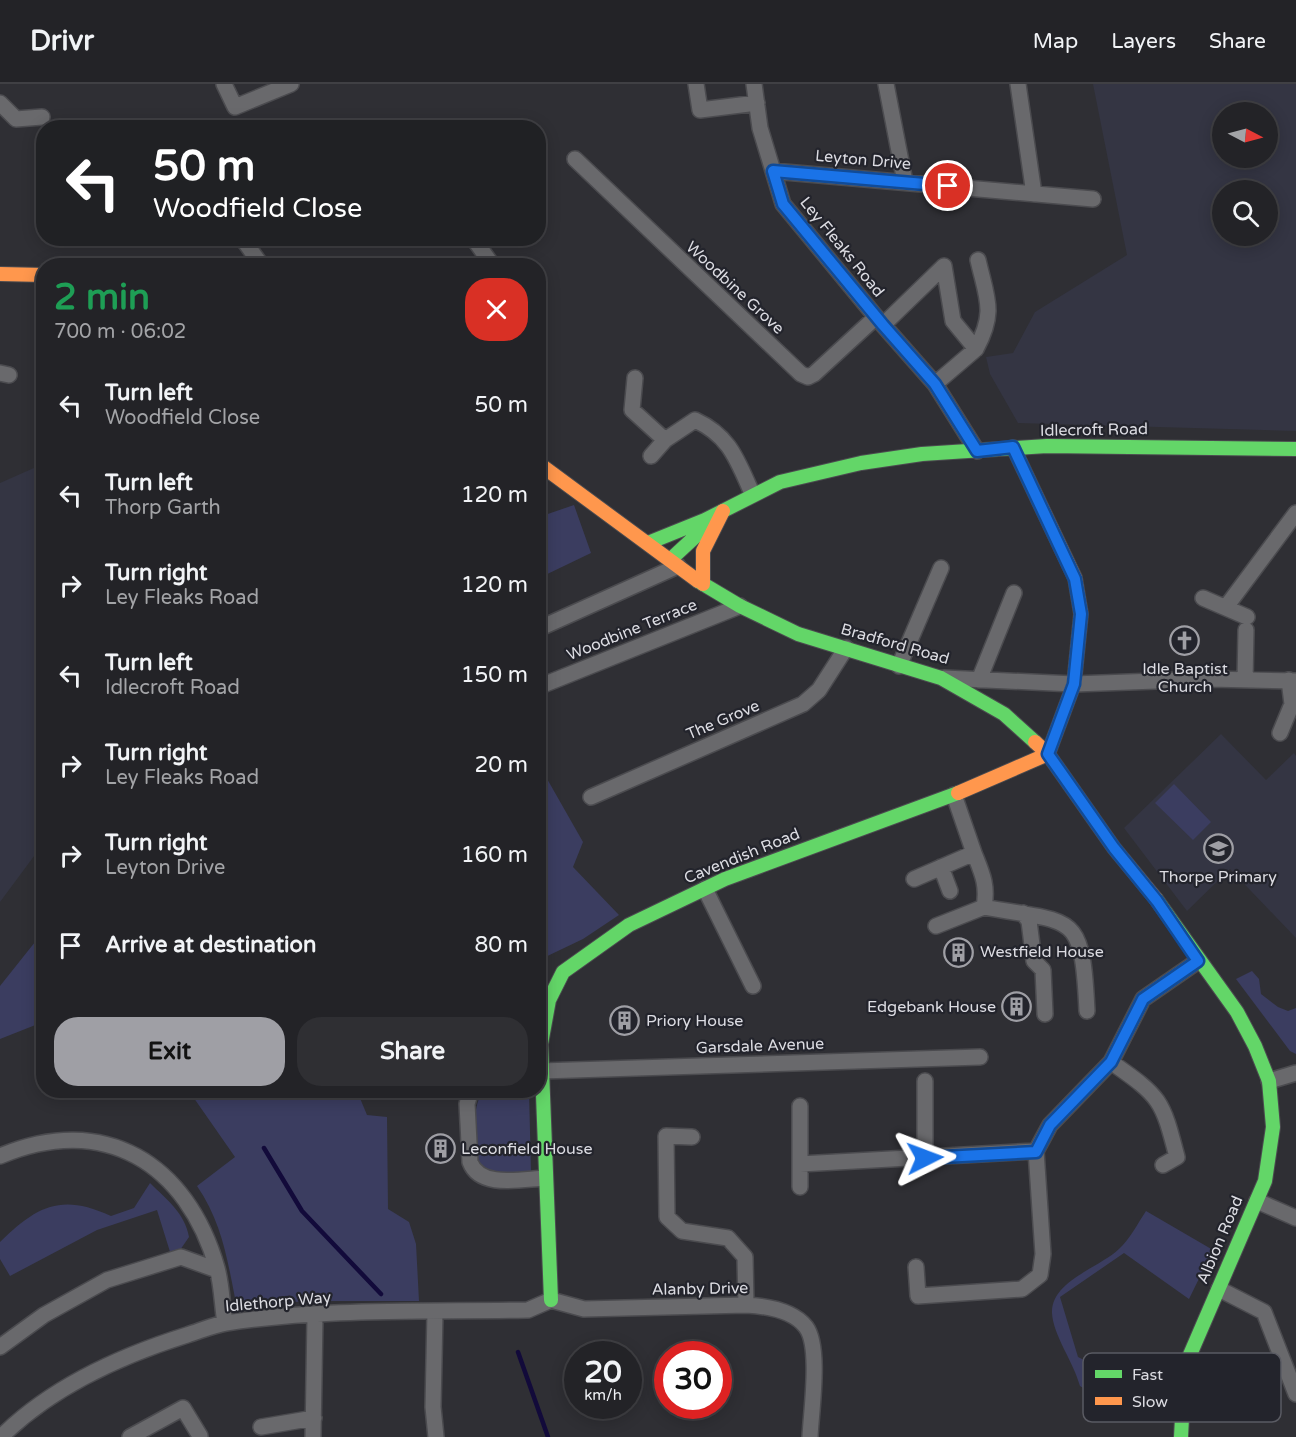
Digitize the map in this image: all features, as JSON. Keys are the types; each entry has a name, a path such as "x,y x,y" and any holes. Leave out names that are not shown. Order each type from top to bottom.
{"street":[{"path":"224,84 235,107 291,84"},
{"path":"696,84 700,110 757,103"},
{"name":"Ley Fleaks Road","path":"754,84 760,128 783,204 879,321 935,384 977,451"},
{"path":"886,84 905,182"},
{"path":"1018,84 1034,194"},
{"path":"0,103 15,119 42,117"},
{"name":"Woodbine Grove","path":"575,159 801,374 808,377 814,374 879,321"},
{"name":"Leyton Drive","path":"773,171 1093,199"},
{"path":"935,384 976,349 987,329 990,314 978,260"},
{"name":"Ley Fleaks Road","path":"879,321 944,266 953,321 976,349"},
{"path":"0,274 36,275"},
{"path":"635,378 632,410 665,440"},
{"path":"651,456 665,440 695,420 714,429 732,450 752,493"},
{"name":"Idlecroft Road","path":"648,543 723,511 752,493 800,475 890,458 1013,447 1125,445 1296,449"},
{"path":"1013,447 1075,579 1081,614 1074,684 1048,754"},
{"name":"Bradford Road","path":"546,469 703,584 740,606 798,634 941,678 1074,684 1292,681"},
{"path":"703,584 703,550 723,511"},
{"name":"Idlecroft Road","path":"675,562 723,511"},
{"path":"1226,607 1296,513"},
{"path":"546,625 675,562"},
{"path":"899,666 941,568"},
{"path":"979,680 1014,592"},
{"path":"1203,598 1226,607 1247,623 1245,680"},
{"name":"Woodbine Terrace","path":"546,684 740,606"},
{"name":"The Grove","path":"591,796 803,704 819,690 846,648"},
{"name":"Albion Road","path":"941,678 1004,714 1048,754 1114,848 1157,901 1198,961 1237,1012 1255,1046 1269,1082 1273,1127 1265,1181 1191,1353"},
{"path":"1280,733 1292,704 1292,681"},
{"name":"Cavendish Road","path":"546,1016 549,1000 563,972 629,925 725,879 954,795 1048,754"},
{"path":"954,795 985,878 987,892 984,908"},
{"path":"914,879 974,853"},
{"path":"941,867 950,891"},
{"path":"705,890 753,986"},
{"path":"936,926 984,908 1046,916 1065,924 1077,938 1083,950 1087,1011"},
{"path":"1023,913 1029,921 1034,961 1043,969 1045,1014"},
{"path":"916,1267 918,1296 1022,1289 1040,1275 1043,1254 1036,1152 1050,1125 1111,1062 1143,999 1198,961"},
{"name":"Garsdale Avenue","path":"546,1075 980,1057"},
{"path":"1111,1062 1156,1096 1166,1113 1183,1161 1163,1165"},
{"path":"1269,1082 1296,1073"},
{"path":"925,1081 925,1158"},
{"path":"469,1098 467,1104 470,1162 473,1171 479,1177 495,1180 545,1178"},
{"name":"Cavendish Road","path":"541,1098 551,1300"},
{"path":"800,1106 800,1187"},
{"path":"692,1137 666,1136 667,1217 682,1231 728,1238 745,1257 746,1305"},
{"path":"0,1156 22,1146 53,1139 118,1146 150,1162 175,1185 204,1231 217,1270 225,1323"},
{"path":"800,1164 1036,1152"},
{"path":"1257,1201 1296,1218"},
{"path":"0,1347 44,1315 107,1280 181,1257 217,1270"},
{"path":"1219,1289 1264,1312 1280,1353"},
{"name":"Alanby Drive","path":"551,1300 584,1309 746,1305 764,1306 789,1314 806,1327 812,1343 810,1437"},
{"name":"Idlethorp Way","path":"1,1437 21,1416 77,1380 143,1348 225,1323 315,1316 528,1310 551,1300"},
{"path":"435,1312 433,1407 436,1437"},
{"path":"313,1437 315,1316"},
{"path":"1281,1356 1296,1394"},
{"path":"130,1437 183,1408 200,1436"},
{"path":"261,1427 314,1418"},
{"name":"Albion Road","path":"1181,1437 1182,1422"}],"shaded area":[{"path":"1093,84 1296,84 1296,431 1018,423 990,374 986,357 1013,353 1035,312 1127,255"},
{"path":"36,467 36,853 0,902 0,483"},
{"path":"574,505 591,553 546,575 546,515"},
{"name":"Thorpe Primary","path":"1221,734 1266,780 1294,753 1296,756 1296,938 1230,869 1187,911 1124,828"},
{"path":"546,777 583,842 573,867 619,915 583,939 546,957"},
{"path":"1174,784 1211,822 1193,840 1155,803"},
{"path":"36,941 36,1025 0,1039 0,986"},
{"path":"1252,971 1259,979 1261,994 1278,1007 1288,1011 1296,1008 1296,1054 1290,1051 1236,979"},
{"path":"194,1098 360,1098 367,1115 387,1117 388,1209 409,1222 416,1244 419,1301 307,1301 248,1306 235,1298 226,1254 217,1226 197,1186 235,1157"},
{"path":"479,1098 529,1098 531,1172 491,1172 479,1167 475,1138"},
{"path":"150,1183 174,1207 187,1228 189,1237 178,1253 171,1255 157,1210 97,1230 10,1276 0,1259 0,1242 38,1212 51,1207 78,1205 111,1216 134,1208"},
{"path":"1146,1211 1213,1250 1189,1299 1124,1253 1060,1297 1078,1357 1083,1360 1083,1388 1080,1386 1053,1322 1054,1302 1059,1292 1067,1284 1110,1256 1130,1236"}],"waterway":[{"path":"264,1148 302,1211 381,1294"},
{"path":"518,1352 548,1437"}],"traffic: fast":[{"path":"648,543 705,520 780,482 861,463 922,454 1047,446 1296,449"},
{"path":"671,559 711,522"},
{"path":"698,581 740,606 798,634 941,678 1004,714 1035,742"},
{"path":"546,1016 549,1000 563,972 629,925 725,879 958,793"},
{"path":"1156,899 1237,1012 1255,1046 1269,1081 1273,1127 1265,1181 1191,1353"},
{"path":"543,1098 551,1300"},
{"path":"1181,1437 1182,1422"}],"traffic: slow":[{"path":"0,274 36,275"},
{"path":"958,793 1048,754 1074,684 1081,614 1075,578 1013,447"},
{"path":"546,469 698,581"},
{"path":"703,584 703,551 723,511"},
{"path":"1035,742 1048,754 1114,848 1156,899"}],"place":[{"name":"Idle Baptist Church","path":"1185,641"},
{"name":"Thorpe Primary","path":"1218,849"},
{"name":"Westfield House","path":"959,952"},
{"name":"Edgebank House","path":"1017,1007"},
{"name":"Priory House","path":"625,1021"},
{"name":"Leconfield House","path":"440,1149"}],"route":[{"path":"925,1158 1036,1152 1050,1125 1071,1100 1111,1062 1143,999 1198,961 1157,901 1114,848 1048,754 1074,684 1081,614 1075,579 1013,447 977,451 935,384 783,204 773,171 948,186"}]}
